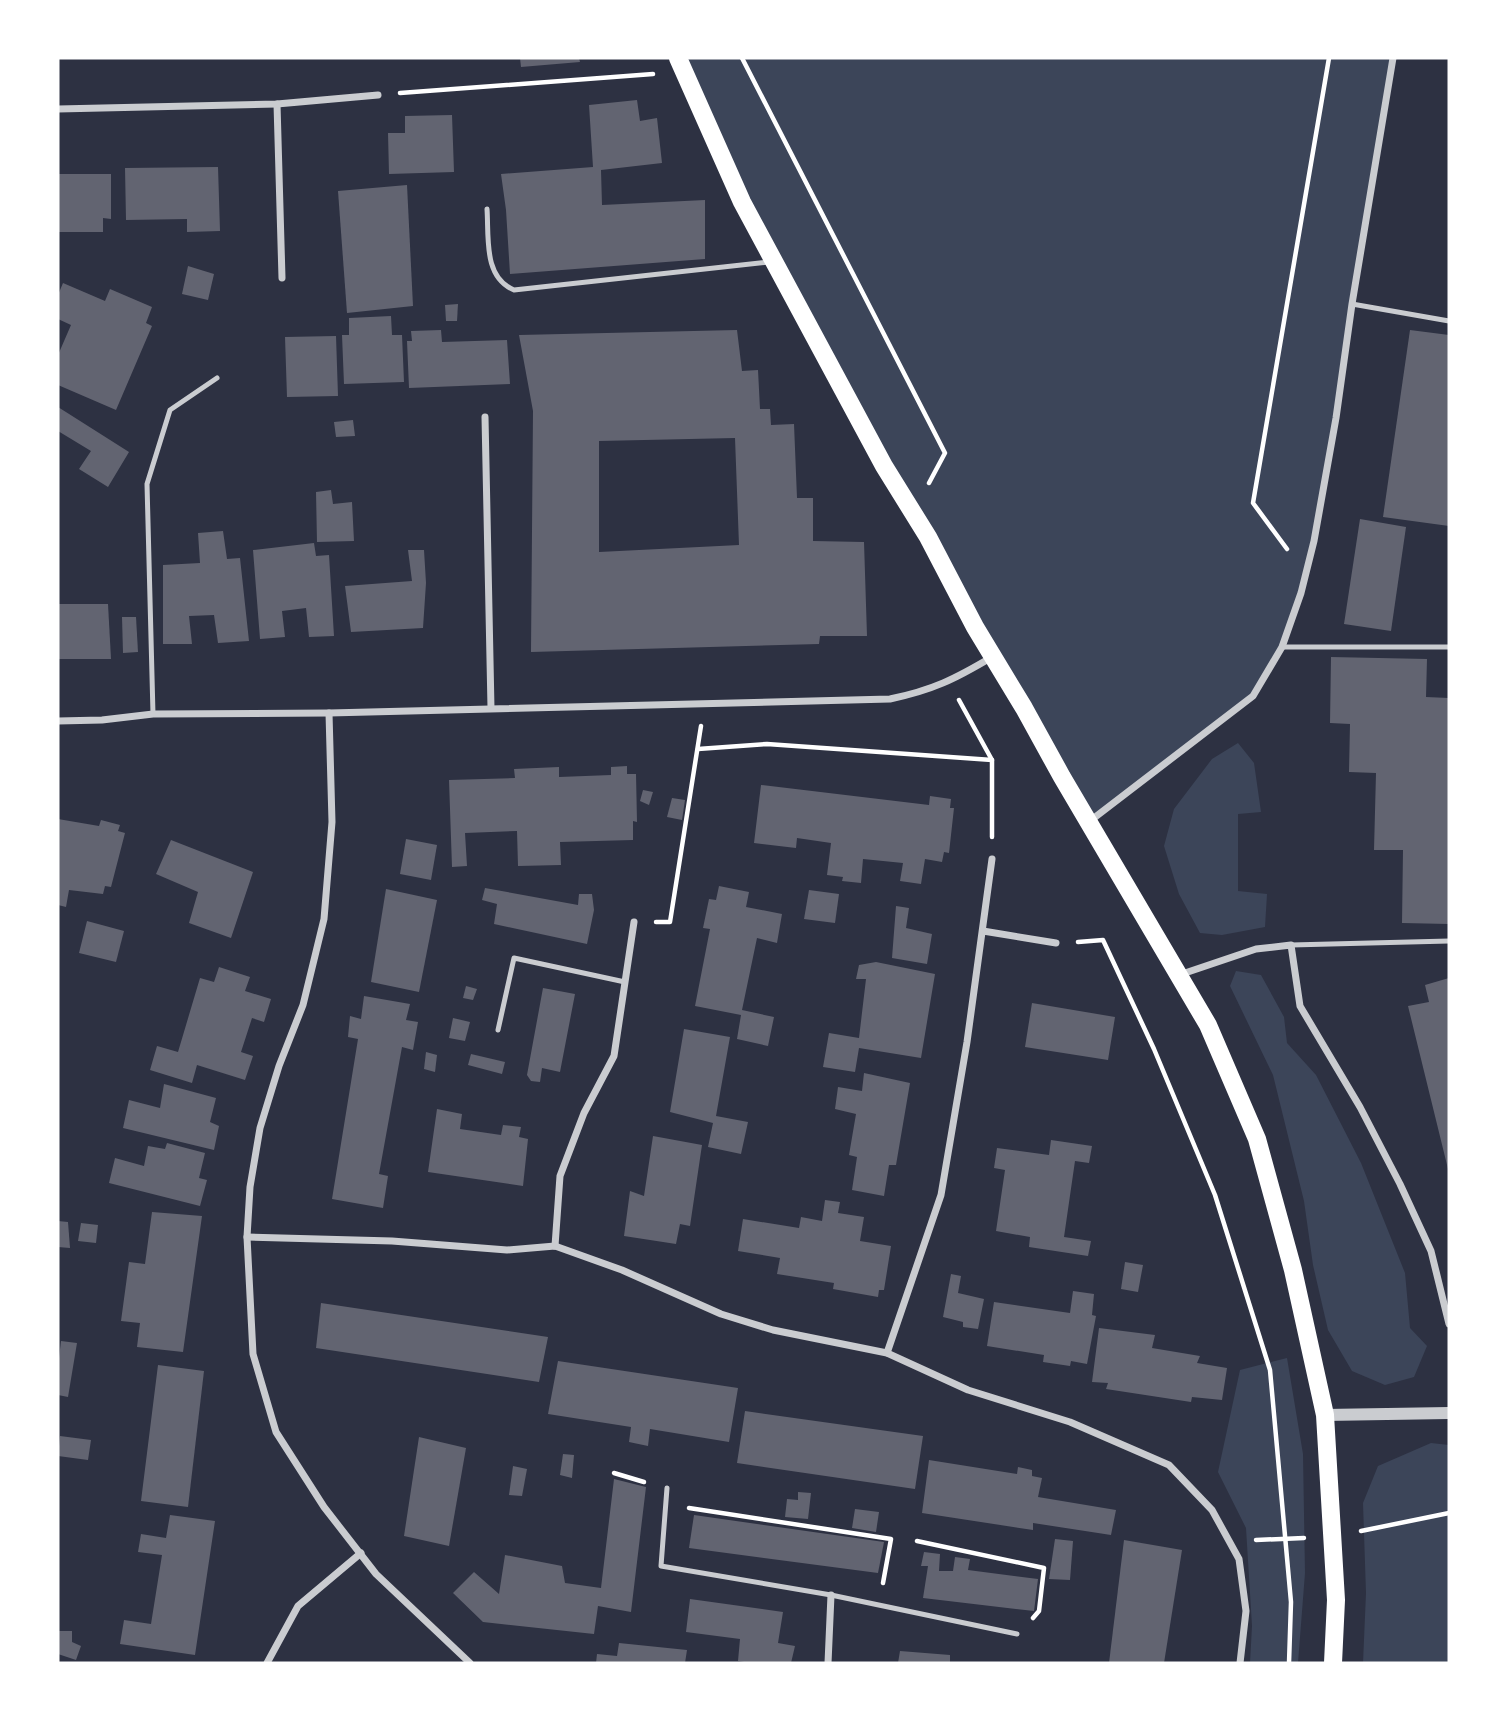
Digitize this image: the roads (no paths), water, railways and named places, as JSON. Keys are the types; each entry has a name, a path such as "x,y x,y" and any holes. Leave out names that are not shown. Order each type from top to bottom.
{"main road":[{"path":"680,62 742,202 884,466 928,537 993,657 1208,1025 1257,1139 1293,1270 1325,1415 1336,1600 1333,1663"}],"street":[{"path":"1089,821 1253,696 1282,647 1307,574 1336,418 1393,58"},
{"path":"58,109 277,104 379,95"},
{"path":"277,104 282,278"},
{"path":"485,417 491,708"},
{"path":"58,721 103,720 153,714 329,713 890,699 949,682 993,657"},
{"path":"329,713 332,822 324,919 303,1005 279,1066 260,1128 250,1187 247,1237 253,1354 276,1432 324,1507 376,1574 470,1663"},
{"path":"887,1353 941,1195 967,1042 992,859"},
{"path":"555,1246 561,1176 584,1113 614,1056 634,922"},
{"path":"983,930 1056,943"},
{"path":"1179,975 1256,949 1292,945 1300,1006 1360,1107 1416,1217 1431,1251 1449,1324"},
{"path":"247,1237 392,1241 507,1250 555,1246 622,1270 721,1314 773,1330 887,1353 968,1390 1070,1422 1169,1465 1212,1510 1239,1559 1246,1611 1240,1663"},
{"path":"1325,1415 1449,1413"},
{"path":"267,1663 298,1606 361,1553"},
{"path":"828,1663 831,1595"}],"lane":[{"path":"487,208 491,267 498,279 514,290 776,261"},
{"path":"1352,304 1449,321"},
{"path":"153,714 147,484 170,410 217,377"},
{"path":"1282,647 1449,647"},
{"path":"1292,945 1449,941"},
{"path":"498,1030 514,958 625,982"},
{"path":"667,1488 661,1566 879,1604 1017,1634"}]}
